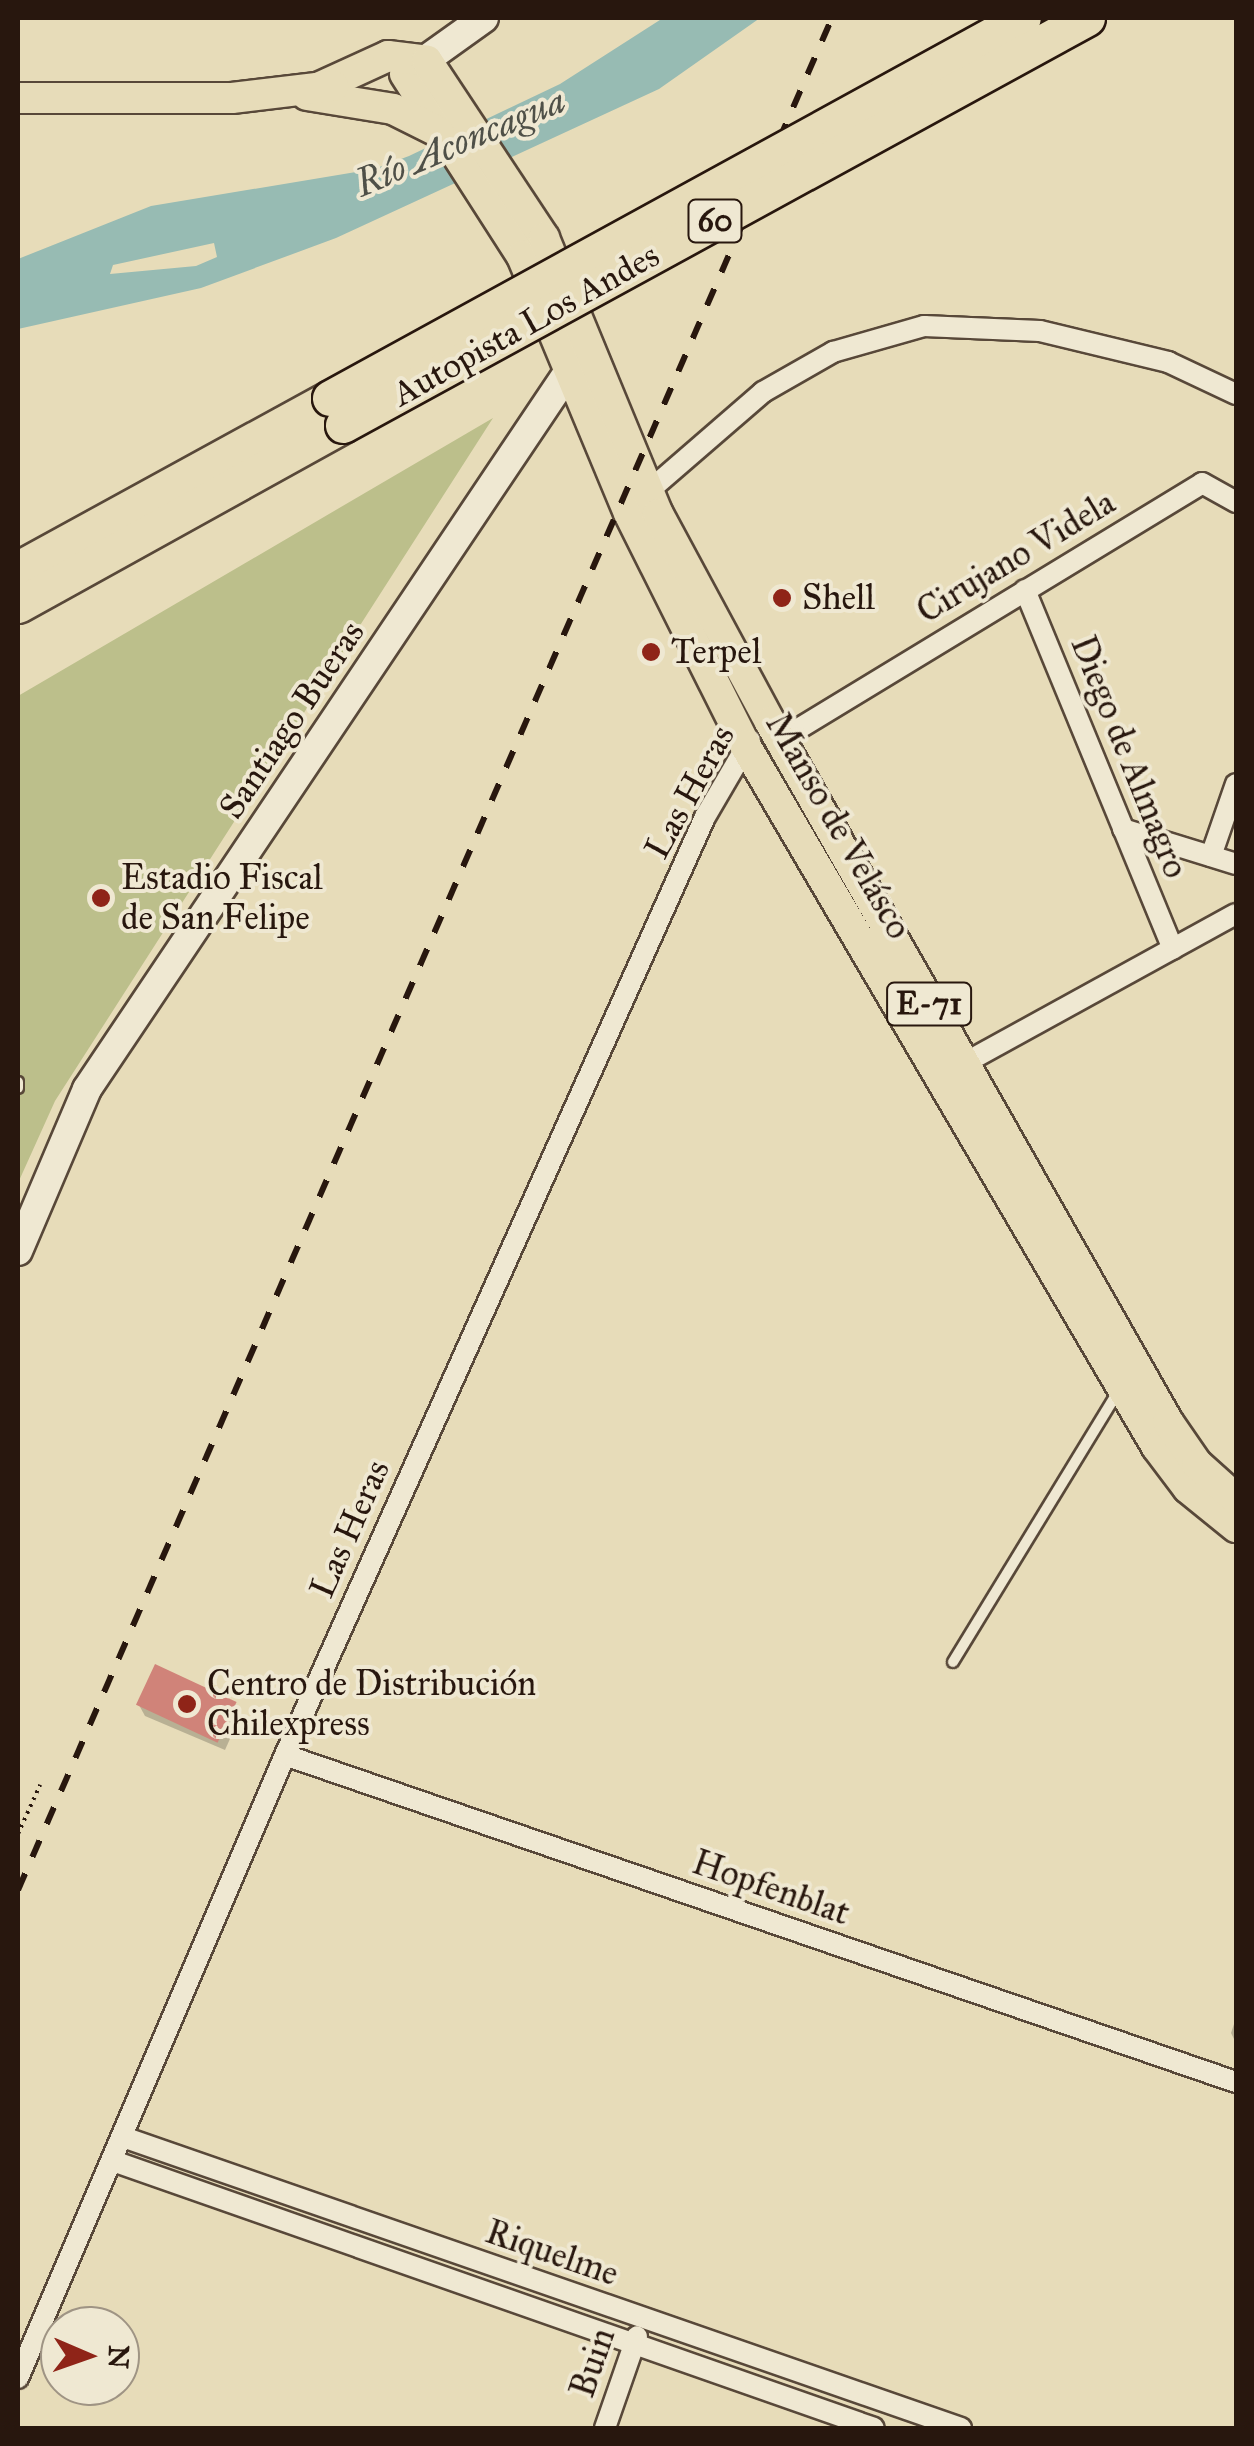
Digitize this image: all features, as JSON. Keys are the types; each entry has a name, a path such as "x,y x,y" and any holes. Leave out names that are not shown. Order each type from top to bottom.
{"highway":[{"name":"Autopista Los Andes","path":"18,605 337,412 1023,18"},
{"name":"Autopista Los Andes","path":"18,569 337,412 1087,18"}],"main road":[{"path":"303,90 411,57"},
{"name":"Manso de Velásco","path":"411,57 454,101 585,343 638,502 745,745 1172,1468 1236,1527"},
{"name":"Manso de Velásco","path":"411,57 442,133 533,247 570,376 638,502 775,731 1168,1422 1198,1464 1236,1497"},
{"path":"18,98 303,90 392,110 442,133"}],"street":[{"path":"411,57 475,18"},
{"path":"411,57 484,18"},
{"path":"638,502 763,392 833,352 924,326 1040,331 1168,362 1236,394"},
{"name":"Santiago Bueras","path":"18,1251 87,1089 570,376 585,343"},
{"name":"Cirujano Videla","path":"775,731 1025,590 1202,482 1236,502"},
{"name":"Diego de Almagro","path":"1025,590 1172,949"},
{"name":"Las Heras","path":"18,2378 284,1756 697,835 745,745 775,731"},
{"path":"1211,856 1236,784"},
{"path":"1124,829 1236,864"},
{"path":"963,1064 1236,914"},
{"name":"Hopfenblat","path":"284,1756 1236,2082"},
{"name":"Riquelme","path":"124,2137 961,2428"},
{"name":"Riquelme","path":"113,2161 874,2428"},
{"name":"Buin","path":"606,2428 643,2320"}],"lane":[{"path":"952,1662 1122,1386"}],"path":[{"path":"18,1834 40,1785"}],"green space":[{"name":"Estadio Fiscal de San Felipe","path":"493,418 55,1101 18,1183 18,696"}],"water":[{"name":"Río Aconcagua","path":"663,18 760,18 659,89 336,238 201,288 18,329 18,259 151,206 374,169 560,84","holes":["214,243 217,257 196,266 110,274 113,265"]}],"building":[{"name":"Centro de Distribución Chilexpress","path":"155,1664 237,1702 218,1743 136,1705"}],"railway":[{"path":"18,1890 832,18"}],"place":[{"name":"Shell","path":"782,598"},
{"name":"Terpel","path":"651,652"},
{"name":"Estadio Fiscal de San Felipe","path":"101,898"},
{"name":"Centro de Distribución Chilexpress","path":"187,1704"}]}
